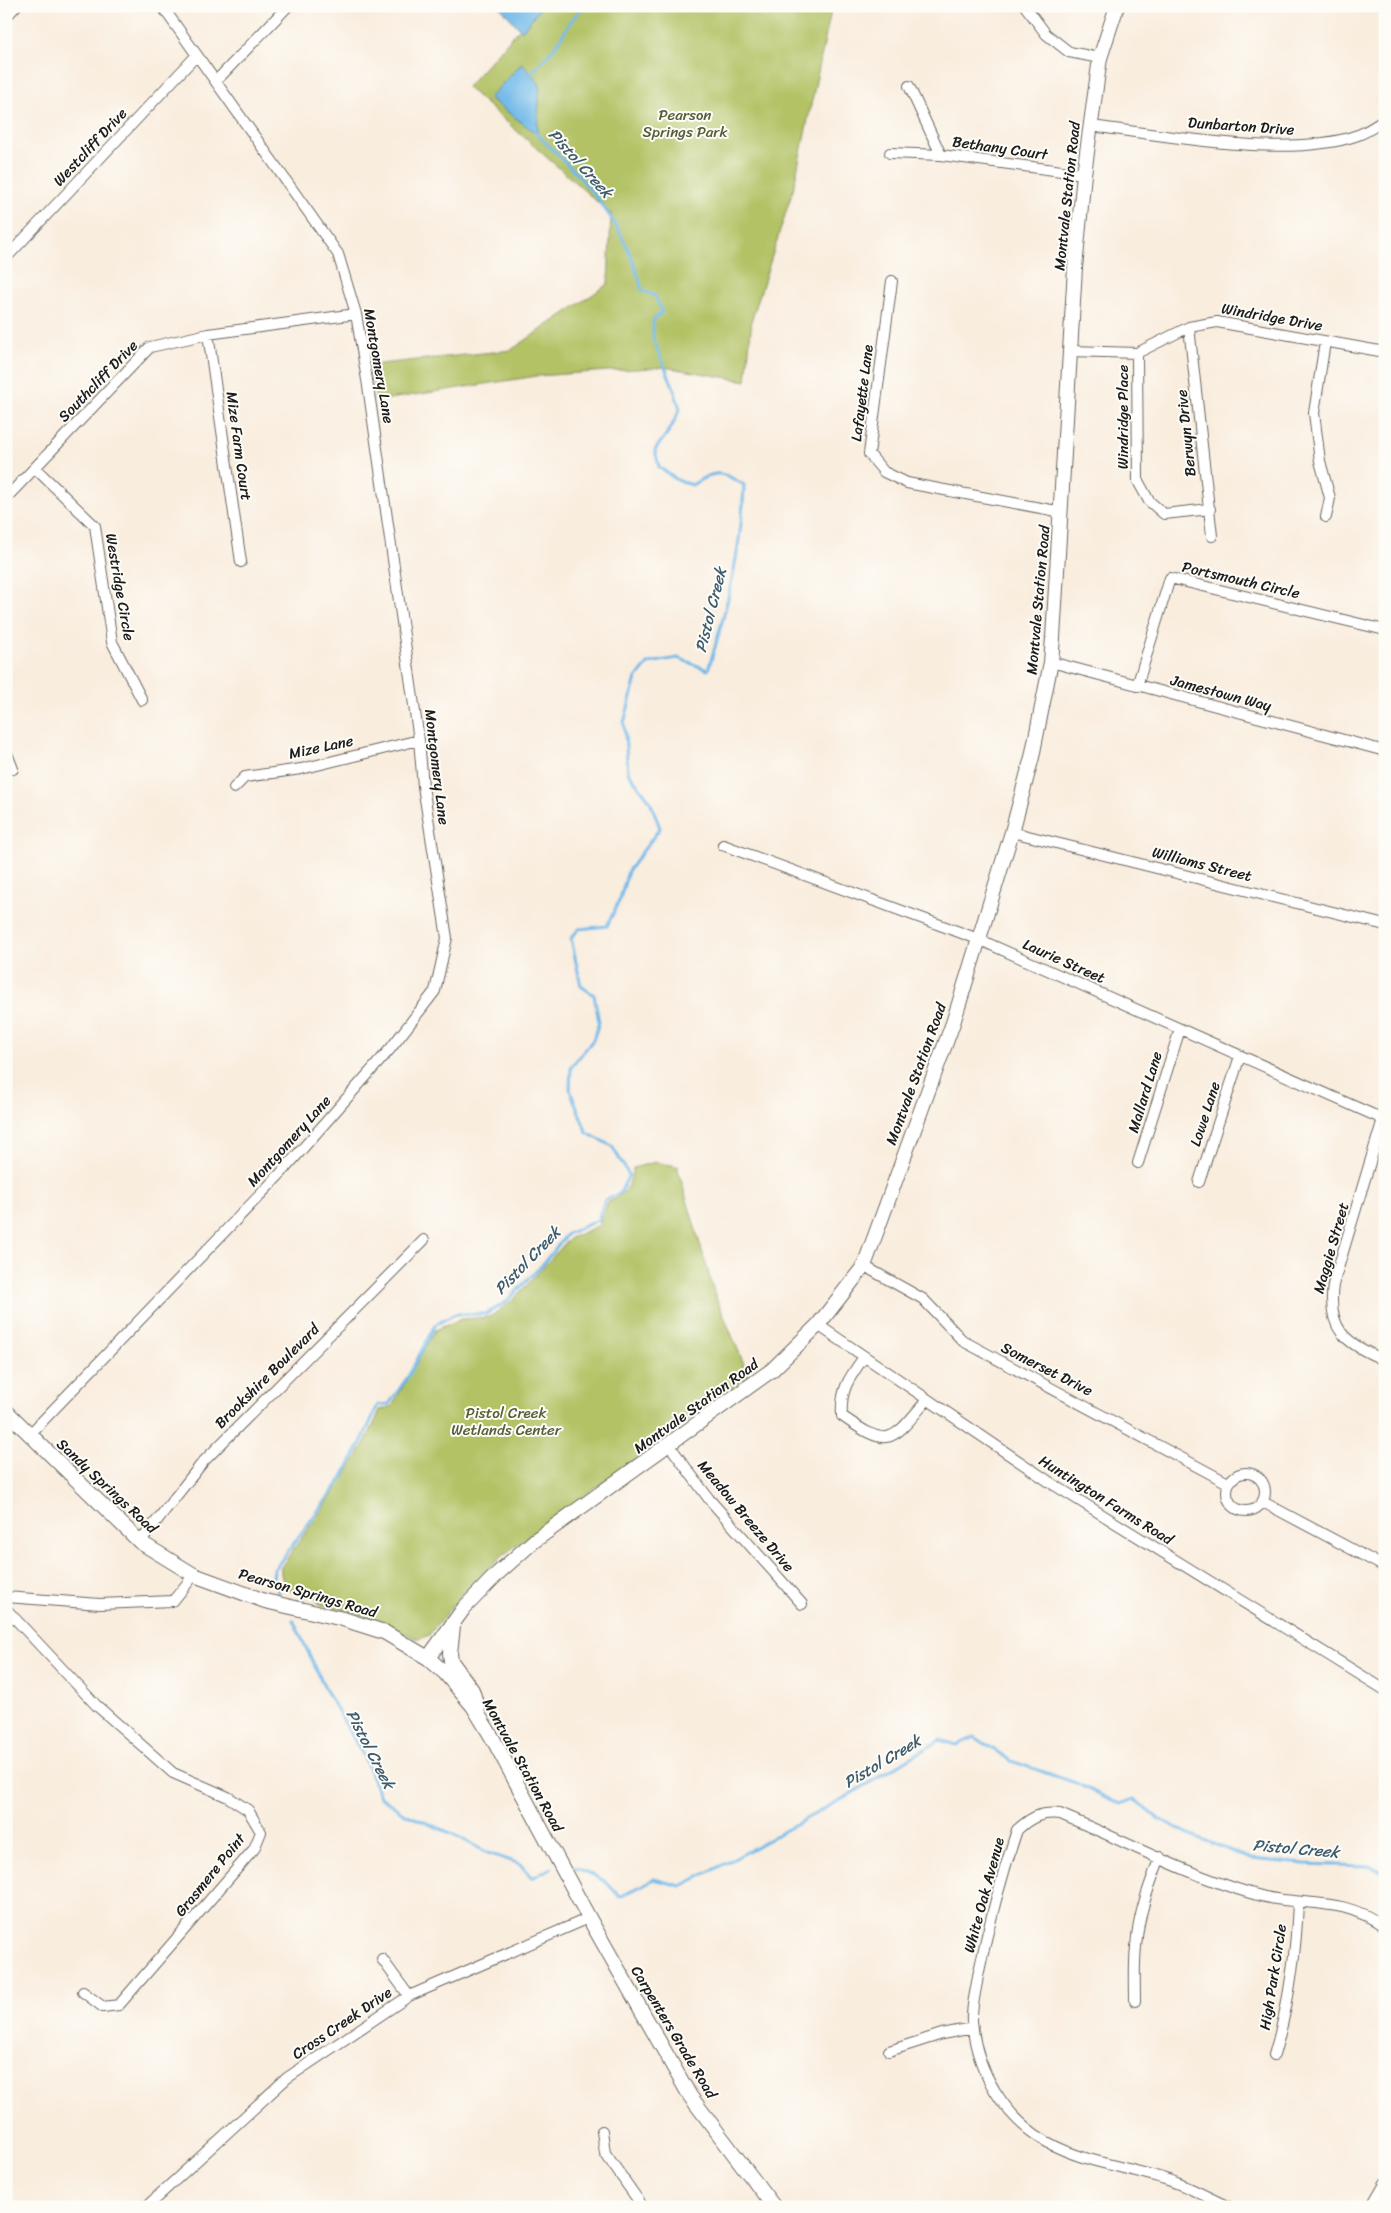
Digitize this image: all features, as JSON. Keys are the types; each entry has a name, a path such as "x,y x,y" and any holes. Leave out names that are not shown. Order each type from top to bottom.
{"street":[{"path":"6,17 16,6"},
{"name":"Montgomery Lane","path":"30,1434 282,1172 391,1048 435,991 447,938 423,786 419,740 368,386 356,314 338,254 162,6"},
{"path":"216,80 288,6"},
{"path":"1025,6 1046,34 1069,52 1100,58"},
{"name":"Montvale Station Road","path":"589,1918 481,1719 463,1694 428,1658 464,1608 498,1573 534,1541 670,1446 772,1370 818,1325 864,1266 953,1023 1012,832 1032,757 1051,662 1062,512 1075,268 1084,174 1100,58 1118,6"},
{"name":"Westcliff Drive","path":"6,258 196,56"},
{"path":"908,86 942,155"},
{"name":"Dunbarton Drive","path":"1090,126 1236,144 1315,145 1359,135 1385,120"},
{"name":"Bethany Court","path":"890,153 942,155 1084,174"},
{"name":"Lafayette Lane","path":"892,281 869,454 884,472 907,482 1062,512"},
{"name":"Southcliff Drive","path":"6,498 150,347 208,334 356,314"},
{"name":"Windridge Drive","path":"1071,351 1137,353 1189,327 1217,322 1235,323 1325,342 1385,352"},
{"name":"Berwyn Drive","path":"1189,327 1212,536"},
{"name":"Mize Farm Court","path":"208,334 242,562"},
{"path":"1325,342 1314,412 1320,461 1330,498 1326,517"},
{"name":"Windridge Place","path":"1137,353 1138,481 1148,502 1164,514 1210,508"},
{"name":"Westridge Circle","path":"35,468 95,526 112,642 142,700"},
{"name":"Portsmouth Circle","path":"1137,686 1170,578 1385,630"},
{"name":"Jamestown Way","path":"1051,662 1384,750"},
{"path":"1384,750 1385,739"},
{"name":"Mize Lane","path":"234,788 245,777 301,769 419,740"},
{"path":"6,751 13,769"},
{"name":"Williams Street","path":"1012,832 1385,925"},
{"name":"Laurie Street","path":"724,845 978,939 1384,1120"},
{"name":"Mallard Lane","path":"1138,1163 1180,1029"},
{"name":"Lowe Lane","path":"1199,1182 1240,1056"},
{"name":"Maggie Street","path":"1384,1120 1333,1284 1330,1305 1334,1322 1349,1341 1385,1360"},
{"name":"Brookshire Boulevard","path":"140,1542 203,1462 424,1240"},
{"name":"Somerset Drive","path":"864,1266 923,1299 963,1342 1228,1483"},
{"name":"Huntington Farms Road","path":"818,1325 926,1401 1050,1483 1385,1690"},
{"path":"864,1357 851,1376 841,1397 842,1416 865,1432 880,1438 894,1435 926,1401"},
{"name":"Sandy Springs Road","path":"6,1411 140,1542 194,1575"},
{"name":"Meadow Breeze Drive","path":"670,1446 709,1499 802,1604"},
{"path":"1245,1472 1255,1475 1263,1482 1266,1492 1263,1502 1256,1509 1246,1512 1236,1509 1227,1497 1228,1483 1235,1475 1245,1472"},
{"path":"1263,1502 1385,1567"},
{"path":"6,1597 100,1604 173,1601 194,1575"},
{"name":"Pearson Springs Road","path":"194,1575 265,1601 370,1627 408,1644 428,1658"},
{"name":"Grasmere Point","path":"6,1608 96,1706 158,1761 172,1773 228,1797 248,1810 261,1832 254,1849 119,2005 103,2007 83,1992"},
{"path":"454,1622 450,1653 451,1661 472,1690 481,1719"},
{"name":"White Oak Avenue","path":"1229,2207 1174,2182 1084,2157 1047,2142 1026,2127 1003,2103 988,2081 976,2045 973,2028 974,1997 986,1936 1017,1830 1027,1821 1045,1813 1060,1814 1215,1882 1252,1894 1298,1902 1330,1903 1356,1910 1385,1927"},
{"path":"1135,2001 1136,1948 1139,1924 1147,1891 1160,1857"},
{"name":"High Park Circle","path":"1274,2055 1285,2016 1296,1942 1298,1902"},
{"name":"Cross Creek Drive","path":"153,2205 287,2078 409,1996 589,1918"},
{"name":"Carpenters Grade Road","path":"589,1918 690,2096 774,2207"},
{"path":"382,1959 409,1996"},
{"path":"889,2051 942,2034 973,2028"},
{"path":"602,2132 604,2153 642,2207"},
{"path":"1371,2207 1385,2183"}],"green space":[{"name":"Pearson Springs Park","path":"540,6 832,6 793,190 752,319 746,381 664,367 537,376 376,401 371,365 511,350 608,284 611,214 467,87"},
{"name":"Pistol Creek Wetlands Center","path":"655,1162 677,1166 715,1295 749,1376 503,1555 462,1594 429,1635 419,1639 368,1617 319,1604 316,1597 302,1595 290,1590 283,1581 281,1567 347,1472 370,1432 380,1410 392,1406 435,1330 462,1319 490,1317 513,1300 570,1238 598,1226 608,1202 619,1196 626,1189 633,1168"}],"water":[{"path":"499,6 542,6 522,31"},
{"path":"522,63 540,85 537,134 489,98"}],"waterway":[{"name":"Pistol Creek","path":"530,75 555,47 573,18 584,6"},
{"name":"Pistol Creek","path":"279,1594 273,1578 274,1570 341,1480 360,1445 378,1405 389,1404 409,1375 435,1325 455,1314 486,1314 506,1302 542,1265 567,1234 598,1220 605,1200 620,1193 629,1175 612,1146 587,1133 570,1090 571,1067 593,1040 599,1022 594,995 581,986 571,938 579,929 607,926 620,899 628,871 660,828 650,801 628,772 624,723 636,678 649,663 678,658 708,670 721,625 737,555 744,485 723,474 712,474 692,485 677,480 659,467 655,450 671,428 680,409 673,386 653,339 653,320 662,312 655,296 642,290 625,242 601,203 587,185 535,132"},
{"name":"Pistol Creek","path":"293,1620 326,1690 363,1755 380,1797 405,1814 453,1834 488,1853 520,1864 532,1878 551,1868"},
{"name":"Pistol Creek","path":"573,1866 605,1881 620,1897 654,1879 681,1886 849,1795 940,1740 957,1745 975,1737 1011,1761 1076,1783 1120,1804 1134,1799 1159,1819 1189,1834 1251,1859 1304,1864 1367,1866 1385,1872"}]}
